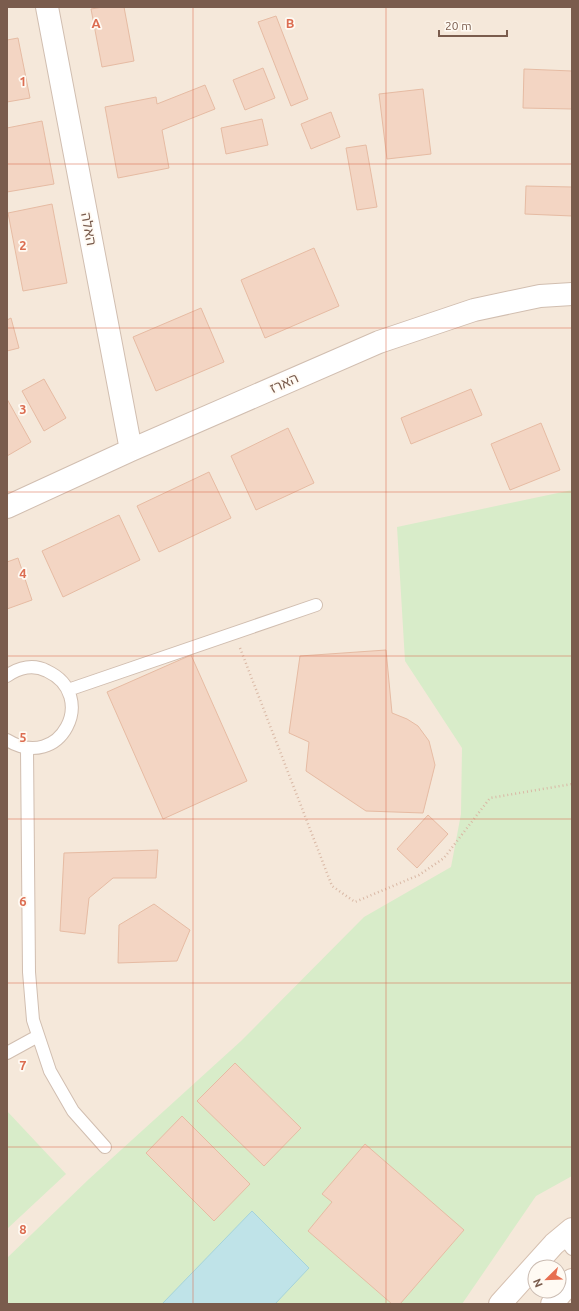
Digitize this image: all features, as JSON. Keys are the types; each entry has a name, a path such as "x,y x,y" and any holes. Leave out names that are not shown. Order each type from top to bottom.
{"street":[{"name":"האלה","path":"47,7 131,450"},
{"name":"הארז","path":"7,507 131,450 379,342 474,310 540,296 572,294"},
{"path":"500,1304 549,1249 569,1238"},
{"path":"552,1304 572,1280"}],"lane":[{"path":"68,690 316,605"},
{"path":"7,676 22,668 33,667 43,669 57,677 68,690 72,711 70,722 65,731 57,740 48,745 27,749 15,745 7,740"},
{"path":"27,749 29,972 33,1020 50,1071 73,1111 105,1147"},
{"path":"7,1053 38,1036"}],"path":[{"path":"234,633 332,886 355,902 419,875 444,858 490,798 572,784"}],"shaded area":[{"path":"7,7 572,7 572,1304 7,1304"}],"green space":[{"path":"572,490 572,1176 536,1196 462,1304 7,1304 7,1258 89,1179 241,1041 364,917 451,867 461,814 462,748 405,661 397,527"},
{"path":"7,1111 66,1174 7,1229"}],"water":[{"path":"252,1211 309,1268 275,1304 162,1304"}],"building":[{"path":"103,7 124,7 134,61 102,67 91,9"},
{"path":"276,16 308,99 291,106 258,22"},
{"path":"18,38 30,98 7,102 7,40"},
{"path":"263,68 275,98 245,110 233,80"},
{"path":"524,69 572,71 572,109 523,108"},
{"path":"205,85 215,109 162,130 169,168 118,178 105,107 156,97 157,104"},
{"path":"423,89 431,154 387,159 379,94"},
{"path":"331,112 340,137 311,149 301,124"},
{"path":"262,119 268,145 226,154 221,128"},
{"path":"42,121 54,184 7,192 7,128"},
{"path":"366,145 377,207 357,210 346,148"},
{"path":"526,186 572,187 572,216 525,214"},
{"path":"52,204 67,283 23,291 8,213"},
{"path":"314,248 339,306 265,338 241,280"},
{"path":"201,308 224,362 156,391 133,337"},
{"path":"11,318 19,348 7,351 7,320"},
{"path":"44,379 66,418 44,431 22,391"},
{"path":"471,389 482,415 411,444 401,418"},
{"path":"7,399 31,442 7,456"},
{"path":"541,423 560,470 510,490 491,444"},
{"path":"288,428 314,483 256,510 231,456"},
{"path":"209,472 231,518 159,552 137,506"},
{"path":"119,515 140,560 63,597 42,551"},
{"path":"18,558 32,600 7,609 7,562"},
{"path":"386,650 392,713 407,719 418,726 429,741 435,765 423,813 366,811 306,771 309,742 289,733 300,656"},
{"path":"191,655 247,781 163,819 107,692"},
{"path":"428,815 448,834 417,868 397,849"},
{"path":"158,850 156,878 113,878 89,898 85,934 60,931 64,853"},
{"path":"154,904 190,930 177,961 118,963 119,925"},
{"path":"235,1063 301,1128 264,1166 197,1101"},
{"path":"182,1116 250,1184 214,1221 146,1153"},
{"path":"365,1144 464,1230 400,1304 392,1304 308,1231 332,1202 322,1194"}]}
